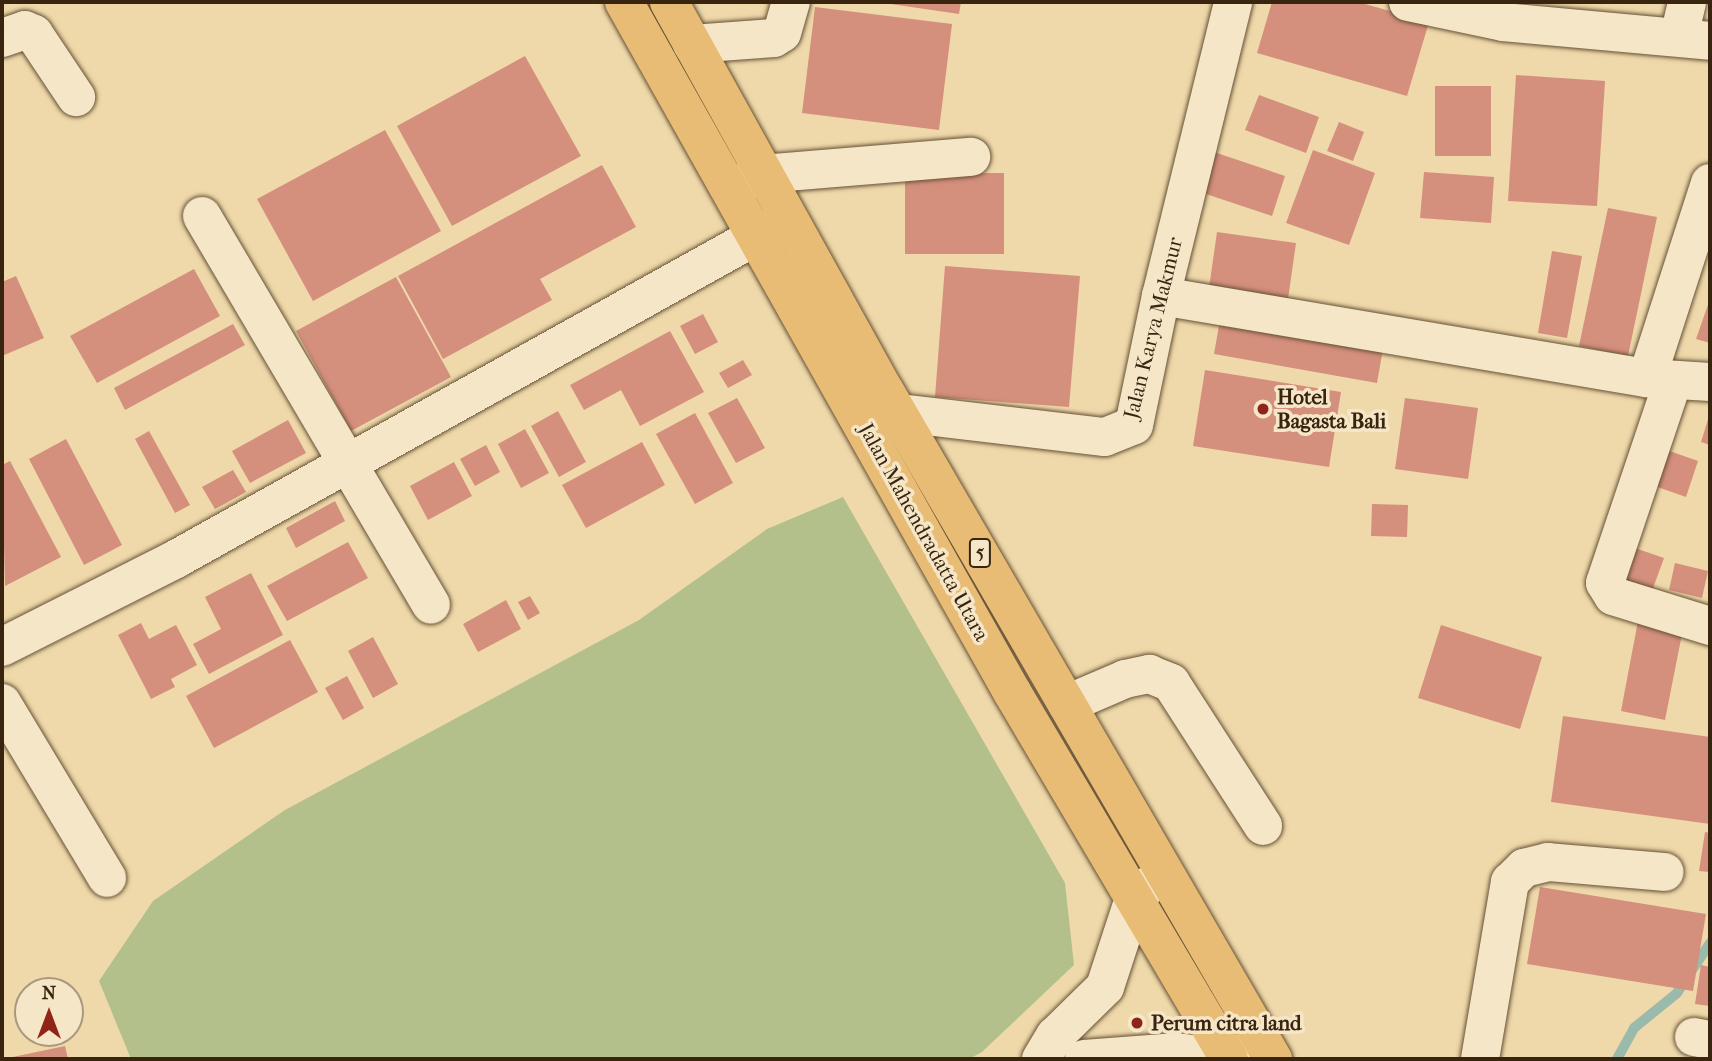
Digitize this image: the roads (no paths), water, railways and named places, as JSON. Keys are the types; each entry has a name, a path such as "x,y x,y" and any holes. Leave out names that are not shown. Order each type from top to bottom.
{"highway":[{"name":"Jalan Mahendradatta Utara","path":"624,2 728,190 770,227 900,412 1269,1053"},
{"name":"Jalan Mahendradatta Utara","path":"669,2 762,174 770,227 867,427 1012,692 1135,895 1228,1058"}],"street":[{"path":"692,44 774,38 782,33 791,2"},
{"name":"Jalan Karya Makmur","path":"900,412 1105,437 1134,425 1161,296 1233,2"},
{"path":"1408,2 1503,22 1604,17 1692,27"},
{"path":"2,38 25,30 34,34 76,97"},
{"path":"728,190 762,174 971,157"},
{"path":"1710,183 1605,583 1613,596 1710,626"},
{"path":"202,216 349,460 431,604"},
{"path":"2,647 176,559 770,227"},
{"path":"1161,296 1660,380 1710,382"},
{"path":"1067,704 1125,679 1149,674 1171,683 1263,826"},
{"path":"2,703 107,878"},
{"path":"1480,1059 1510,882 1524,867 1548,862 1665,872"},
{"path":"1041,1059 1055,1036 1105,987 1135,895 1166,873"},
{"path":"1084,1059 1174,1052 1228,1058 1269,1053"}],"waterway":[{"path":"1617,1059 1634,1028 1677,993 1710,943"}],"place":[{"name":"Hotel Bagasta Bali","path":"1263,409"},
{"name":"Perum citra land","path":"1137,1023"}]}
